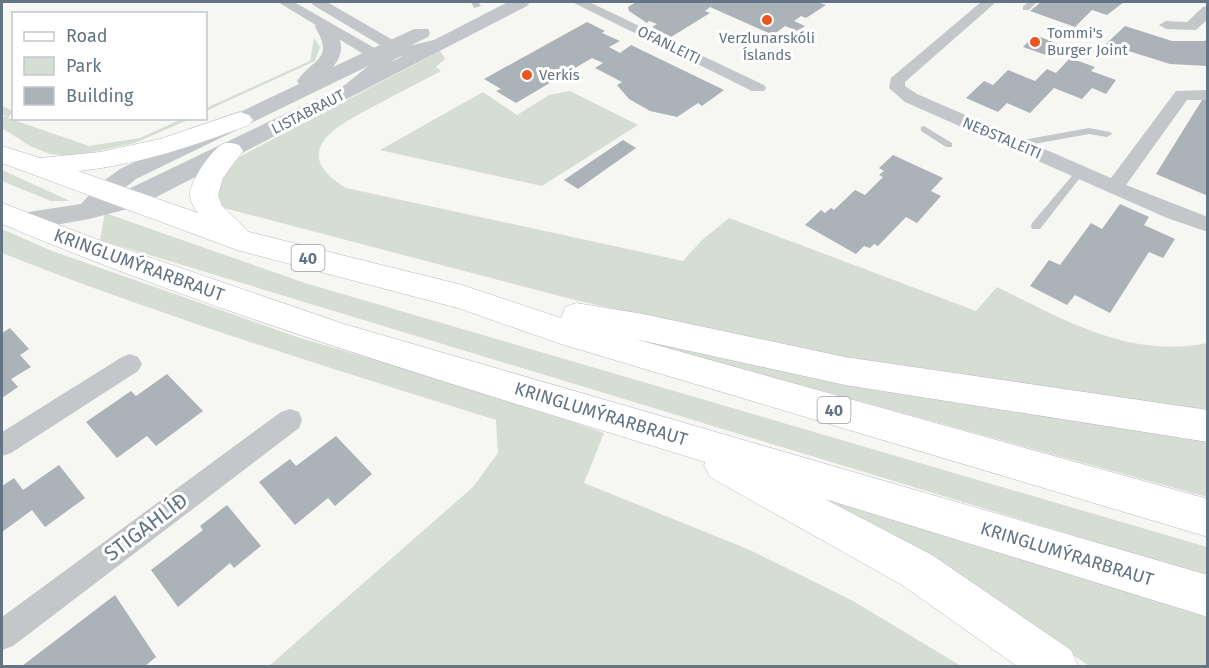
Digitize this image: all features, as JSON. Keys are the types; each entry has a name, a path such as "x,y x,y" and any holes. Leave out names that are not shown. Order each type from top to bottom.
{"main road":[{"path":"29,164 83,163 134,156 240,120"},
{"path":"230,151 209,174 203,190 204,202 213,215 247,242"},
{"name":"40","path":"2,154 108,200 247,242 462,297 561,331 1208,518"},
{"name":"KRINGLUMÝRARBRAUT","path":"12,218 85,247 342,337 1208,596"},
{"path":"462,297 643,327 844,371 1208,426"},
{"path":"667,434 917,570 1055,666"}],"street":[{"path":"285,2 324,27 386,52 438,44"},
{"path":"318,2 386,52"},
{"name":"LISTABRAUT","path":"12,218 108,200 230,151 521,2"},
{"name":"OFANLEITI","path":"579,2 759,88"},
{"name":"NEÐSTALEITI","path":"989,2 897,81 897,88 911,98 1208,225"},
{"name":"LISTABRAUT","path":"108,200 128,174 386,52 479,3"},
{"path":"1166,25 1191,27 1208,10"},
{"path":"279,101 316,74 332,56 333,44 324,27"},
{"path":"341,95 386,52"},
{"path":"1115,187 1182,95 1208,95"},
{"path":"85,247 81,233 108,200"},
{"path":"2,445 130,364"},
{"name":"STIGAHLÍÐ","path":"2,635 290,420"}],"lane":[{"path":"924,129 949,145"},
{"path":"1017,144 1089,131 1107,134"},
{"path":"1036,226 1080,172"}],"green space":[{"path":"314,38 320,47 315,61 207,111 207,108 310,61"},
{"path":"440,51 445,59 436,67 441,71 349,120 325,139 319,150 320,162 328,174 346,188 683,261 701,241 729,218 976,311 997,287 1073,323 1125,341 1152,346 1179,347 1207,343 1207,414 805,352 575,300 224,208 214,199 216,177 237,158"},
{"path":"570,91 638,125 542,186 380,150 483,92 517,115 549,95"},
{"path":"2,106 12,111 8,118 12,120 89,146 140,138 180,120 188,120 135,143 74,156 50,154 30,146 2,128 2,118 5,116 2,114"},
{"path":"2,170 70,201 51,201 2,181"},
{"path":"105,213 305,283 1207,547 1207,576 100,240"},
{"path":"2,229 52,251 300,338 505,398 604,433 584,483 750,550 853,601 961,666 269,666 473,487 498,453 496,420 185,320 2,253"},
{"path":"631,338 1207,437 1207,497"},
{"path":"779,482 1207,617 1207,666 1089,666 1017,616"}],"building":[{"name":"Verzlunarskóli Íslands","path":"636,2 822,2 820,3 826,5 806,18 801,16 794,21 805,26 797,31 785,26 773,35 710,7 705,11 710,13 671,37 652,27 657,24 649,21 647,23 629,11 628,7"},
{"path":"1041,2 1124,2 1107,15 1092,10 1075,27 1030,11"},
{"path":"587,22 605,31 602,33 620,41 609,47 620,53 631,45 724,90 702,106 698,103 677,117 650,111 629,99 617,85 622,82 595,68 603,63 592,58 516,103 496,91 501,89 484,79"},
{"path":"1125,26 1172,41 1205,41 1208,37 1208,66 1170,64 1106,44"},
{"path":"1035,35 1063,46 1052,57 1023,47"},
{"path":"1070,58 1095,67 1091,71 1116,80 1106,94 1092,88 1082,99 1054,88 1030,113 1007,103 998,112 966,98 984,81 993,85 1008,70 1035,81 1047,69 1056,73"},
{"path":"1202,100 1208,100 1208,196 1156,174"},
{"path":"623,140 636,148 578,189 564,180"},
{"path":"893,155 943,178 931,191 941,196 917,223 906,217 878,246 874,244 870,248 864,246 856,254 805,225 821,210 825,213 831,208 834,210 855,190 865,195 883,177 879,175 884,171 879,168"},
{"path":"1120,204 1149,217 1144,225 1175,239 1163,258 1149,252 1110,313 1075,295 1067,305 1030,286 1049,260 1060,265 1091,223 1102,229"},
{"path":"10,328 29,349 20,355 31,367 11,379 18,387 2,398 2,333"},
{"path":"167,374 203,411 156,446 147,436 117,458 86,422 131,391 136,396"},
{"path":"336,436 372,474 335,506 328,498 295,525 259,482 290,459 296,466"},
{"path":"59,465 85,498 45,527 32,510 2,532 2,486 14,478 23,490"},
{"path":"227,505 261,546 234,568 230,563 178,607 151,570 203,530 200,526"},
{"path":"115,595 156,657 145,666 22,666"}],"place":[{"name":"Verzlunarskóli Íslands","path":"767,20"},
{"name":"Tommi's Burger Joint","path":"1035,42"},
{"name":"Verkís","path":"527,75"}]}
